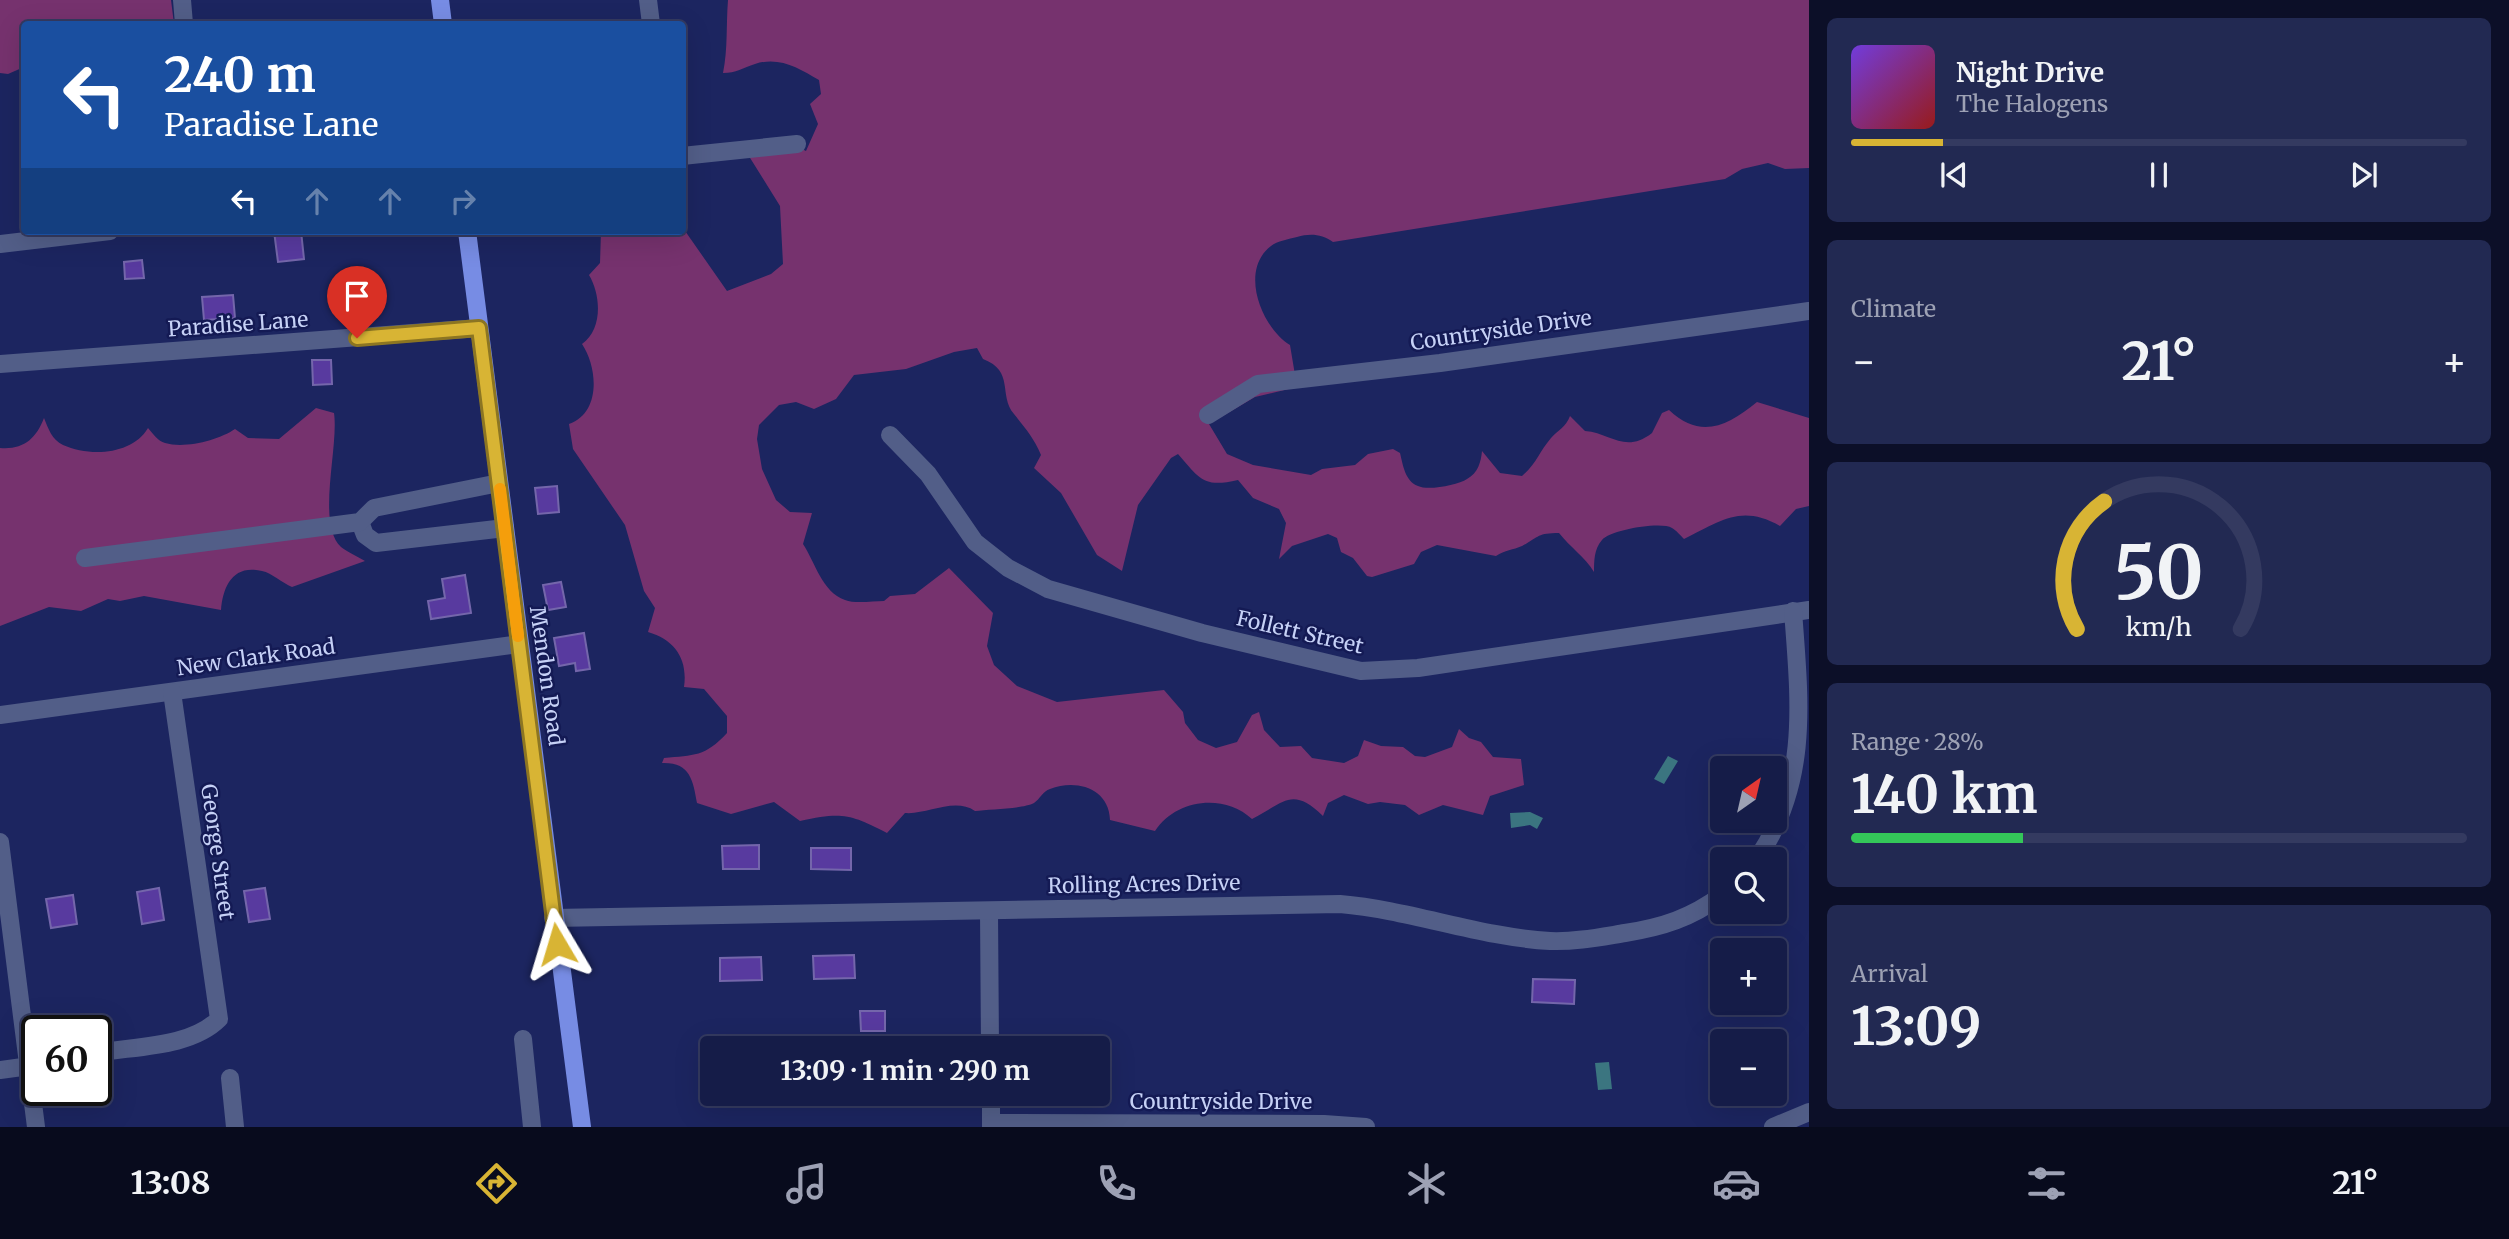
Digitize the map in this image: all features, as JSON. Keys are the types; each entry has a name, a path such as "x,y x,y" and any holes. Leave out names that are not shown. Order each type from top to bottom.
{"main road":[{"path":"440,0 443,21"},
{"name":"Mendon Road","path":"467,235 553,918 582,1127"}],"street":[{"path":"182,0 184,21"},
{"path":"648,0 651,21"},
{"path":"686,156 797,144"},
{"path":"0,244 76,235"},
{"name":"Countryside Drive","path":"1208,415 1258,384 1440,363 1809,311"},
{"name":"Paradise Lane","path":"0,364 479,328"},
{"name":"Follett Street","path":"890,435 928,474 949,509 975,542 1008,568 1048,589 1202,633 1362,671 1418,668 1517,651 1659,635 1801,611"},
{"path":"85,558 360,522 374,508 499,483"},
{"path":"360,522 365,534 376,543 505,528"},
{"path":"1766,847 1791,806 1801,757 1801,611"},
{"name":"New Clark Road","path":"0,715 519,644"},
{"name":"George Street","path":"112,1050 174,1040 208,1030 219,1019 172,692"},
{"path":"0,842 25,1015"},
{"name":"Rolling Acres Drive","path":"553,918 1340,904 1382,907 1508,936 1551,941 1594,939 1666,926 1699,912 1710,904"},
{"path":"989,912 990,1036"},
{"path":"523,1039 532,1127"},
{"path":"0,1070 21,1067"},
{"path":"230,1078 235,1127"},
{"path":"35,1106 36,1127"},
{"path":"991,1106 991,1125"},
{"path":"1773,1127 1809,1112"},
{"name":"Countryside Drive","path":"991,1125 1324,1124 1366,1127"}],"shaded area":[{"path":"0,0 171,0 174,21 21,21 21,68 8,74 0,73"},
{"path":"728,0 1809,0 1809,168 1785,169 1768,163 1742,169 1725,179 1333,242 1325,237 1311,235 1276,243 1261,256 1255,283 1263,312 1270,325 1290,345 1297,387 1255,397 1209,424 1227,454 1253,465 1311,475 1322,469 1355,465 1368,454 1393,449 1400,453 1405,472 1414,484 1436,488 1471,477 1478,467 1482,451 1500,473 1522,476 1570,416 1585,431 1618,441 1634,442 1652,433 1662,413 1669,410 1692,425 1714,426 1735,418 1757,402 1809,418 1809,506 1796,509 1780,526 1754,516 1742,516 1720,521 1684,539 1674,529 1666,526 1647,526 1615,533 1607,536 1597,547 1594,572 1559,533 1552,533 1496,556 1437,545 1421,552 1414,564 1372,577 1367,576 1353,558 1341,552 1337,538 1328,534 1292,546 1279,559 1286,523 1279,509 1253,498 1238,480 1217,483 1203,479 1178,454 1171,458 1138,505 1122,571 1097,555 1061,493 1034,468 1041,455 1029,433 1009,407 999,370 983,359 977,348 954,352 906,369 854,375 836,399 814,409 796,402 779,405 759,425 757,439 762,469 776,500 790,512 812,513 803,544 825,584 837,596 849,601 864,602 884,601 890,596 915,594 949,568 993,613 987,646 994,665 1017,686 1057,702 1164,690 1183,712 1185,723 1198,740 1216,748 1237,742 1252,715 1259,712 1264,730 1280,747 1301,746 1312,758 1344,763 1358,756 1364,740 1381,746 1403,747 1415,756 1425,757 1452,747 1459,729 1469,738 1481,742 1493,757 1521,759 1524,785 1490,796 1483,815 1443,805 1419,815 1405,805 1380,802 1368,804 1344,795 1328,803 1323,816 1296,799 1281,803 1252,819 1228,805 1201,803 1175,812 1155,831 1110,820 1104,800 1097,793 1070,785 1048,790 1034,803 1022,806 975,811 967,807 949,806 905,813 887,833 854,818 826,816 800,821 774,802 731,814 697,803 692,780 684,769 671,763 662,763 664,758 691,755 712,747 727,733 727,716 704,689 684,687 684,668 678,652 666,640 648,632 655,608 644,591 625,525 573,449 569,424 587,410 594,389 591,365 582,344 589,338 597,321 598,302 589,275 600,263 601,235 686,235 686,232 727,291 771,274 783,264 780,206 747,153 792,144 806,151 818,124 810,104 821,94 819,80 796,68 772,61 723,73"},
{"path":"316,408 334,413 329,503 334,536 341,547 365,561 292,587 266,572 244,571 237,574 227,585 221,610 144,596 120,601 108,599 81,611 49,607 0,626 0,448 15,447 28,442 44,418 59,443 85,451 110,451 132,444 148,428 160,441 173,445 202,442 235,429 248,438 279,439"},
{"path":"1668,756 1678,761 1664,784 1654,779"},
{"path":"1530,812 1543,818 1537,829 1530,825 1511,828 1510,813"},
{"path":"1609,1062 1612,1089 1598,1090 1595,1063"}],"building":[{"path":"275,235 301,235 304,259 278,262"},
{"path":"142,260 144,278 125,279 124,262"},
{"path":"233,295 235,318 204,320 202,297"},
{"path":"312,360 331,360 332,384 313,385"},
{"path":"557,486 559,512 538,514 535,488"},
{"path":"465,575 471,613 431,619 428,601 445,598 442,579"},
{"path":"561,582 566,607 548,610 543,585"},
{"path":"584,633 590,669 576,671 575,663 559,666 554,638"},
{"path":"759,845 759,869 723,869 722,846"},
{"path":"811,848 851,848 851,870 811,869"},
{"path":"159,888 164,920 142,924 137,892"},
{"path":"265,888 270,919 249,922 244,891"},
{"path":"73,895 77,924 51,928 46,899"},
{"path":"854,955 855,978 814,979 813,956"},
{"path":"761,957 762,980 720,981 720,958"},
{"path":"1533,979 1575,980 1574,1004 1532,1002"},
{"path":"860,1011 885,1011 885,1031 861,1031"}],"slow traffic":[{"path":"500,489 518,636"}],"route":[{"path":"357,338 479,328 557,944"}]}
